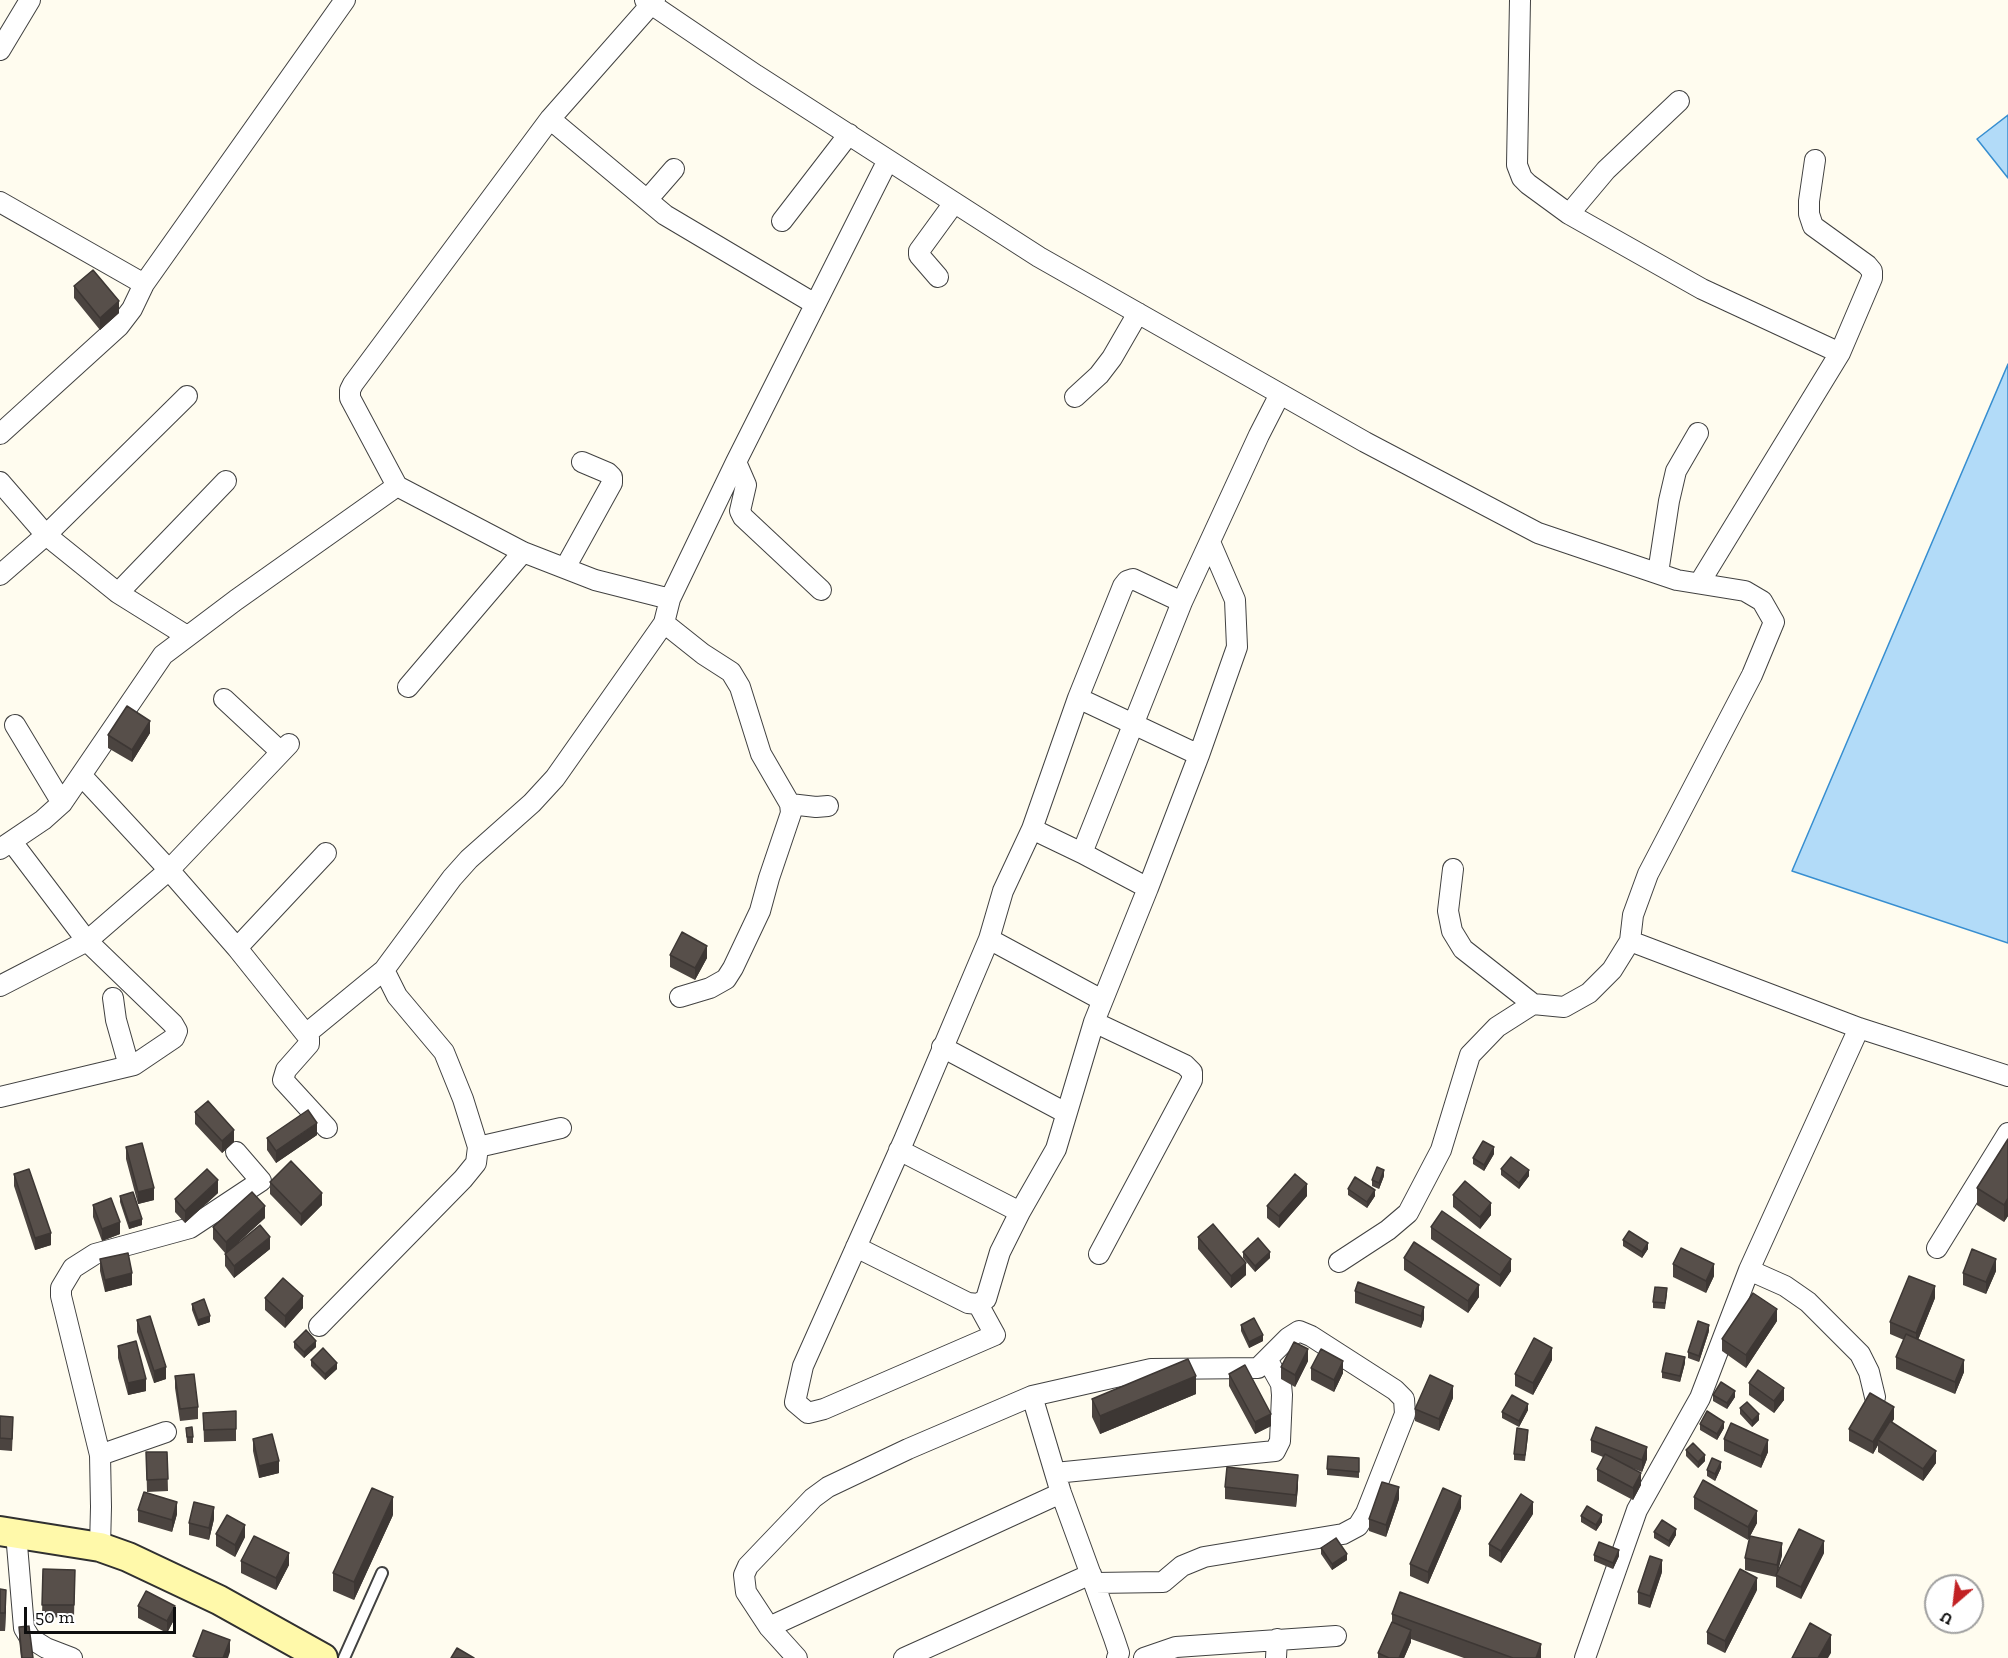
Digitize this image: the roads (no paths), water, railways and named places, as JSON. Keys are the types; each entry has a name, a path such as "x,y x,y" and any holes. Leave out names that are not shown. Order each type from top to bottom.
{"street":[{"path":"0,50 30,0"},
{"path":"0,434 119,326 132,309 144,284 345,0"},
{"path":"1520,0 1517,165 1522,178 1569,214 1702,289 1840,353"},
{"path":"670,599 595,580 523,552 397,486 350,398 350,390 550,118 650,2 756,75 1039,257 1365,442 1538,533 1677,580 1744,591 1762,601 1774,622 1752,675 1648,874 1633,915 1630,941 1612,970 1589,993 1564,1007 1533,1004 1463,949 1452,930 1448,910 1453,869"},
{"path":"1569,214 1606,170 1679,101"},
{"path":"550,118 665,215 815,304"},
{"path":"782,221 849,134"},
{"path":"306,1034 384,970 452,878 532,803 555,778 664,623 670,599 736,462 888,160"},
{"path":"1700,582 1840,353 1872,278 1872,271 1868,265 1813,226 1809,214 1809,201 1815,160"},
{"path":"647,200 674,169"},
{"path":"0,201 144,284"},
{"path":"938,277 919,251 954,203"},
{"path":"1075,397 1099,375 1112,358 1138,313"},
{"path":"1082,853 1182,602 1258,435 1280,394"},
{"path":"0,575 46,535 187,396"},
{"path":"1658,573 1676,471 1698,433"},
{"path":"565,568 612,483 612,477 608,473 582,462"},
{"path":"736,462 746,484 740,511 743,517 820,590"},
{"path":"118,593 226,481"},
{"path":"0,482 46,535 118,593 187,636"},
{"path":"0,1097 129,1066 174,1038 177,1031 173,1024 87,941 6,846 62,803 164,655 187,636 397,486"},
{"path":"856,1247 968,1303 978,1304 986,1299 1000,1252 1056,1149 1094,1022 1199,755 1237,647 1235,600 1210,542"},
{"path":"408,687 523,552"},
{"path":"978,1304 995,1335 824,1409 808,1413 795,1402 803,1366 989,939 1003,891 1032,829 1078,699 1123,586 1127,581 1133,579 1182,602"},
{"path":"664,623 703,654 731,672 740,687 761,754 790,804 791,813 760,911 733,968 726,979 710,988 680,997"},
{"path":"0,987 87,941 169,870 285,748 225,699"},
{"path":"1078,699 1199,755"},
{"path":"15,725 62,803"},
{"path":"81,775 237,948 309,1038 309,1044 286,1070 283,1080 327,1128"},
{"path":"790,804 828,806"},
{"path":"1032,829 1148,888"},
{"path":"237,948 326,853"},
{"path":"989,939 1102,1000"},
{"path":"1630,941 1859,1028 2008,1076"},
{"path":"319,1326 476,1163 478,1147 463,1099 444,1052 397,996 384,970"},
{"path":"113,999 116,1020 129,1066"},
{"path":"1339,1262 1388,1230 1408,1213 1442,1150 1470,1055 1497,1027 1533,1004"},
{"path":"1094,1022 1185,1065 1192,1072 1192,1080 1099,1254"},
{"path":"1585,1658 1637,1510 1700,1398 1749,1270 1859,1028"},
{"path":"942,1047 1066,1113"},
{"path":"478,1147 561,1128"},
{"path":"1937,1248 2008,1133"},
{"path":"899,1150 1020,1212"},
{"path":"100,1547 100,1455 61,1296 64,1281 73,1268 95,1254 190,1228 261,1181 236,1152"},
{"path":"1749,1270 1785,1286 1808,1302 1860,1354 1869,1372 1875,1397"},
{"path":"797,1658 769,1628 746,1592 744,1575 748,1566 813,1498 828,1487 908,1449 1032,1396 1151,1369 1258,1368 1288,1338 1299,1331 1311,1336 1395,1390 1404,1399 1406,1414 1366,1514 1358,1526 1343,1534 1204,1557 1182,1566 1163,1582 1093,1578 904,1658"},
{"path":"1055,1473 1275,1451 1280,1441 1281,1384 1267,1359"},
{"path":"1032,1396 1061,1494 1119,1653 1117,1658"},
{"path":"100,1455 166,1432"},
{"path":"769,1628 1061,1494"},
{"path":"72,1658 46,1648 30,1638 24,1628 8,1532 100,1547 158,1570 219,1600 323,1658"},
{"path":"1144,1658 1176,1652 1276,1649 1336,1636"}],"lane":[{"path":"344,1658 382,1573"}],"water":[{"path":"2008,115 2008,178 1977,139"},
{"path":"2008,364 2008,943 1792,871"}]}
